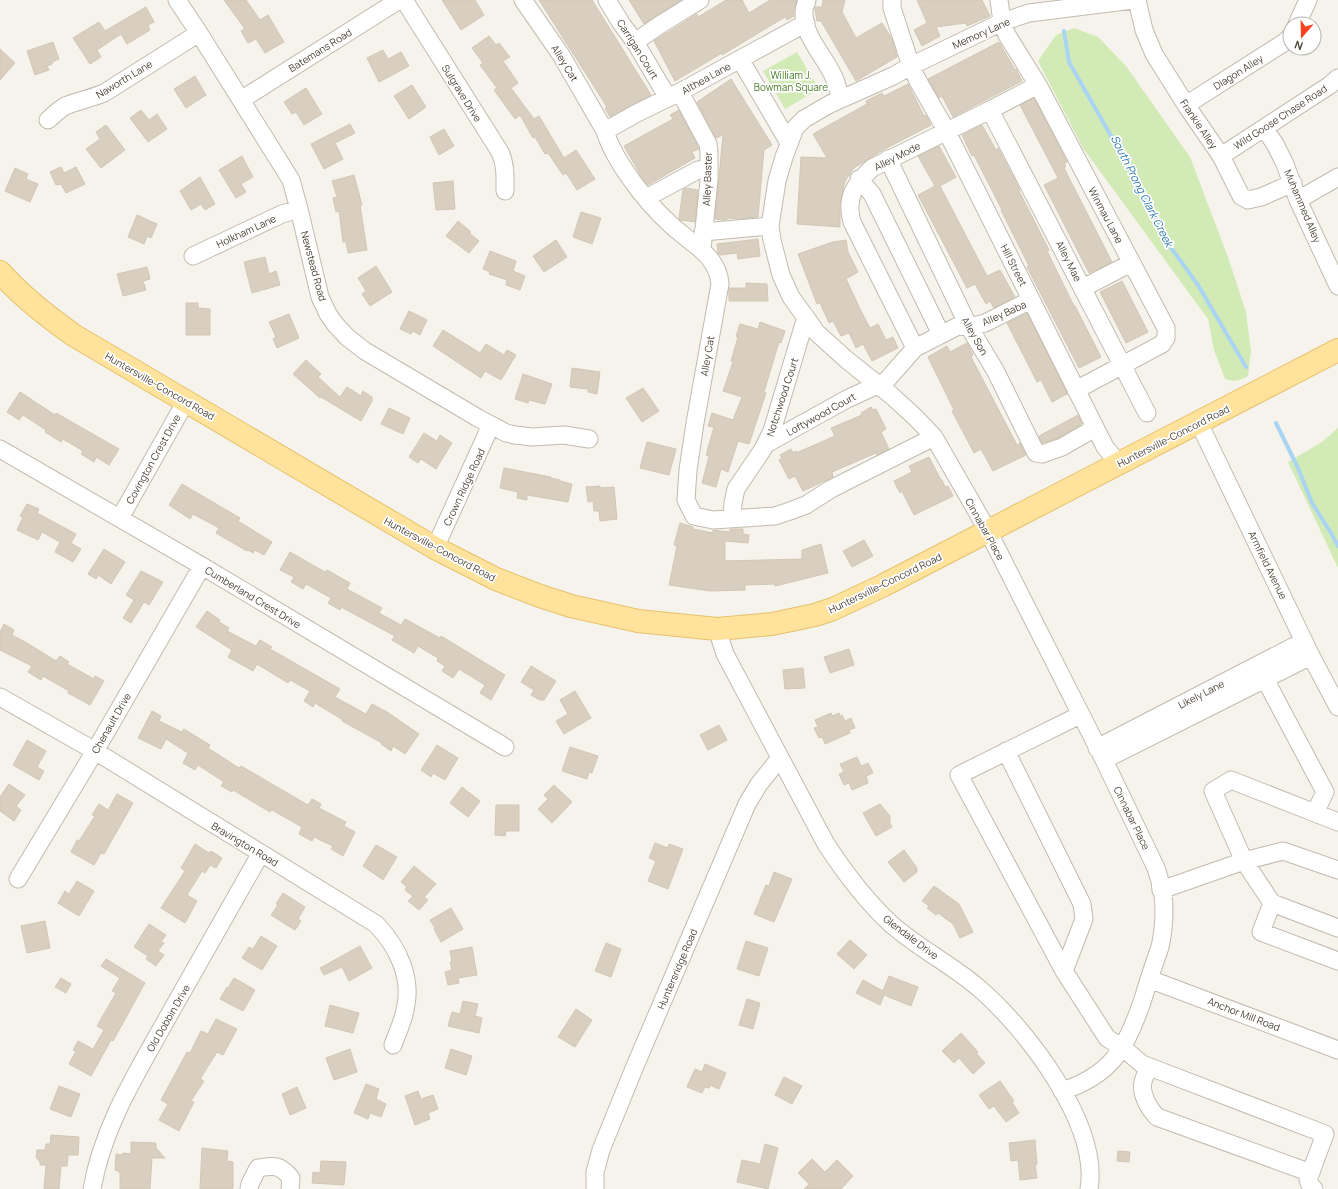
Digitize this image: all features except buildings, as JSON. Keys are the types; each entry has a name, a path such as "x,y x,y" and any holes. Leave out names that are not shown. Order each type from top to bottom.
{"main road":[{"name":"Huntersville-Concord Road","path":"0,272 26,299 51,320 75,336 435,548 496,579 571,606 638,621 717,629 791,621 833,609 882,586 1338,350"}],"street":[{"name":"Newstead Road","path":"177,0 291,180 320,296 328,314 347,337 365,351 506,433 515,436 532,438 564,435 589,439"},
{"name":"Batemans Road","path":"241,100 399,0"},
{"name":"Sulgrave Drive","path":"404,0 500,152 504,161 505,191"},
{"name":"Alley Cat","path":"523,0 561,55 606,131 609,145 627,173 668,223 685,238 702,249 713,262 719,277 720,284 688,470 686,500 694,516 713,520 775,516 806,505 831,489 934,437"},
{"name":"Carrigan Court","path":"607,0 620,23 674,95"},
{"path":"635,42 700,0"},
{"path":"807,0 804,12 806,23 812,38 830,68 837,84 840,100"},
{"name":"Hill Street","path":"892,0 892,8 910,66 946,130 1095,428 1105,447 1119,464"},
{"name":"Winmau Lane","path":"999,0 1002,22 1007,35 1038,85 1166,328 1166,338 1162,344 1076,390"},
{"name":"Memory Lane","path":"840,100 894,76 910,66 1002,22 1029,14 1134,0"},
{"name":"Frankie Alley","path":"1138,0 1144,30 1154,54 1186,106 1221,156 1241,196 1248,200 1261,197 1293,183"},
{"path":"1301,16 1308,0"},
{"name":"Althea Lane","path":"606,131 806,23"},
{"name":"Naworth Lane","path":"48,120 66,106 91,99 104,93 199,33"},
{"name":"Diagon Alley","path":"1186,106 1282,44"},
{"path":"740,58 789,143"},
{"name":"Wild Goose Chase Road","path":"1221,156 1330,85 1338,78"},
{"name":"Alley Mode","path":"915,348 852,222 849,214 849,202 852,192 859,179 872,168 1038,85"},
{"name":"Alley Baster","path":"674,95 708,144 709,180 702,249"},
{"name":"Cinnabar Place","path":"840,100 804,119 795,128 789,143 777,181 770,226 781,275 791,297 817,333 911,414 934,437 988,531 1101,754 1156,868 1163,894 1163,934 1135,1023 1123,1048 1112,1062 1094,1077 1062,1091"},
{"name":"Alley Mae","path":"990,110 1147,413"},
{"name":"Muhammed Alley","path":"1264,128 1275,144 1293,183 1298,200 1334,265 1338,286"},
{"name":"Alley Son","path":"888,159 969,327 995,370 1036,453 1042,454 1062,447 1095,428"},
{"path":"646,198 698,170 708,168"},
{"path":"1298,200 1338,177"},
{"path":"859,179 872,194 941,334"},
{"name":"Holkham Lane","path":"193,256 282,214 299,209"},
{"path":"703,232 770,226"},
{"path":"1083,288 1131,263"},
{"name":"Alley Baba","path":"876,384 886,381 915,348 941,334 958,326 969,327 984,323 1032,300"},
{"name":"Notchwood Court","path":"732,518 736,489 766,444 774,424 806,317"},
{"name":"Loftywood Court","path":"766,444 876,384"},
{"name":"Covington Crest Drive","path":"120,518 186,400"},
{"name":"Armfield Avenue","path":"1199,422 1338,707"},
{"name":"Crown Ridge Road","path":"435,548 491,425"},
{"name":"Cumberland Crest Drive","path":"0,449 202,566 505,747"},
{"name":"Chenault Drive","path":"18,879 95,751 202,566"},
{"name":"Glendale Drive","path":"717,629 724,654 826,844 845,872 864,897 892,924 982,990 1028,1039 1048,1067 1076,1117 1086,1148 1090,1168 1090,1189"},
{"name":"Likely Lane","path":"1101,754 1265,679 1308,648"},
{"name":"Likely Lane","path":"1101,754 1308,648"},
{"path":"1265,679 1325,792 1315,813"},
{"name":"Bravington Road","path":"0,697 95,751 376,924 386,934 400,959 405,974 407,987 408,998 405,1012 393,1044"},
{"path":"1080,715 959,775 1064,971 1107,1038 1123,1048 1142,1064 1325,1134 1312,1181 1157,1116 1152,1111 1143,1092 1143,1083 1149,1067"},
{"path":"1006,751 1082,904 1084,919 1064,971"},
{"name":"Huntersridge Road","path":"595,1189 594,1172 601,1150 635,1066 744,811 759,784 780,758"},
{"path":"1338,822 1231,780 1213,791 1244,861 1272,903 1338,928"},
{"path":"1161,890 1244,861 1283,851 1338,870"},
{"name":"Old Dobbin Drive","path":"92,1189 94,1175 105,1137 125,1092 261,853"},
{"path":"1272,903 1261,932 1338,961"},
{"name":"Anchor Mill Road","path":"1149,979 1338,1050"},
{"path":"249,1189 258,1168 273,1166 284,1170 291,1178 290,1189"}],"green space":[{"path":"1074,28 1098,37 1126,66 1190,157 1229,260 1246,312 1251,351 1248,376 1245,378 1234,381 1225,379 1214,350 1208,319 1083,148 1038,61 1056,35"},
{"name":"William J. Bowman Square","path":"797,52 819,89 785,109 763,71"},
{"path":"1338,428 1338,568 1288,462 1322,442"}],"waterway":[{"name":"South Prong Clark Creek","path":"1064,31 1069,62 1111,136 1115,139 1130,171 1152,209 1167,242 1198,285 1246,367"},
{"name":"South Prong Clark Creek","path":"1276,423 1298,468 1312,503 1338,546"}]}
